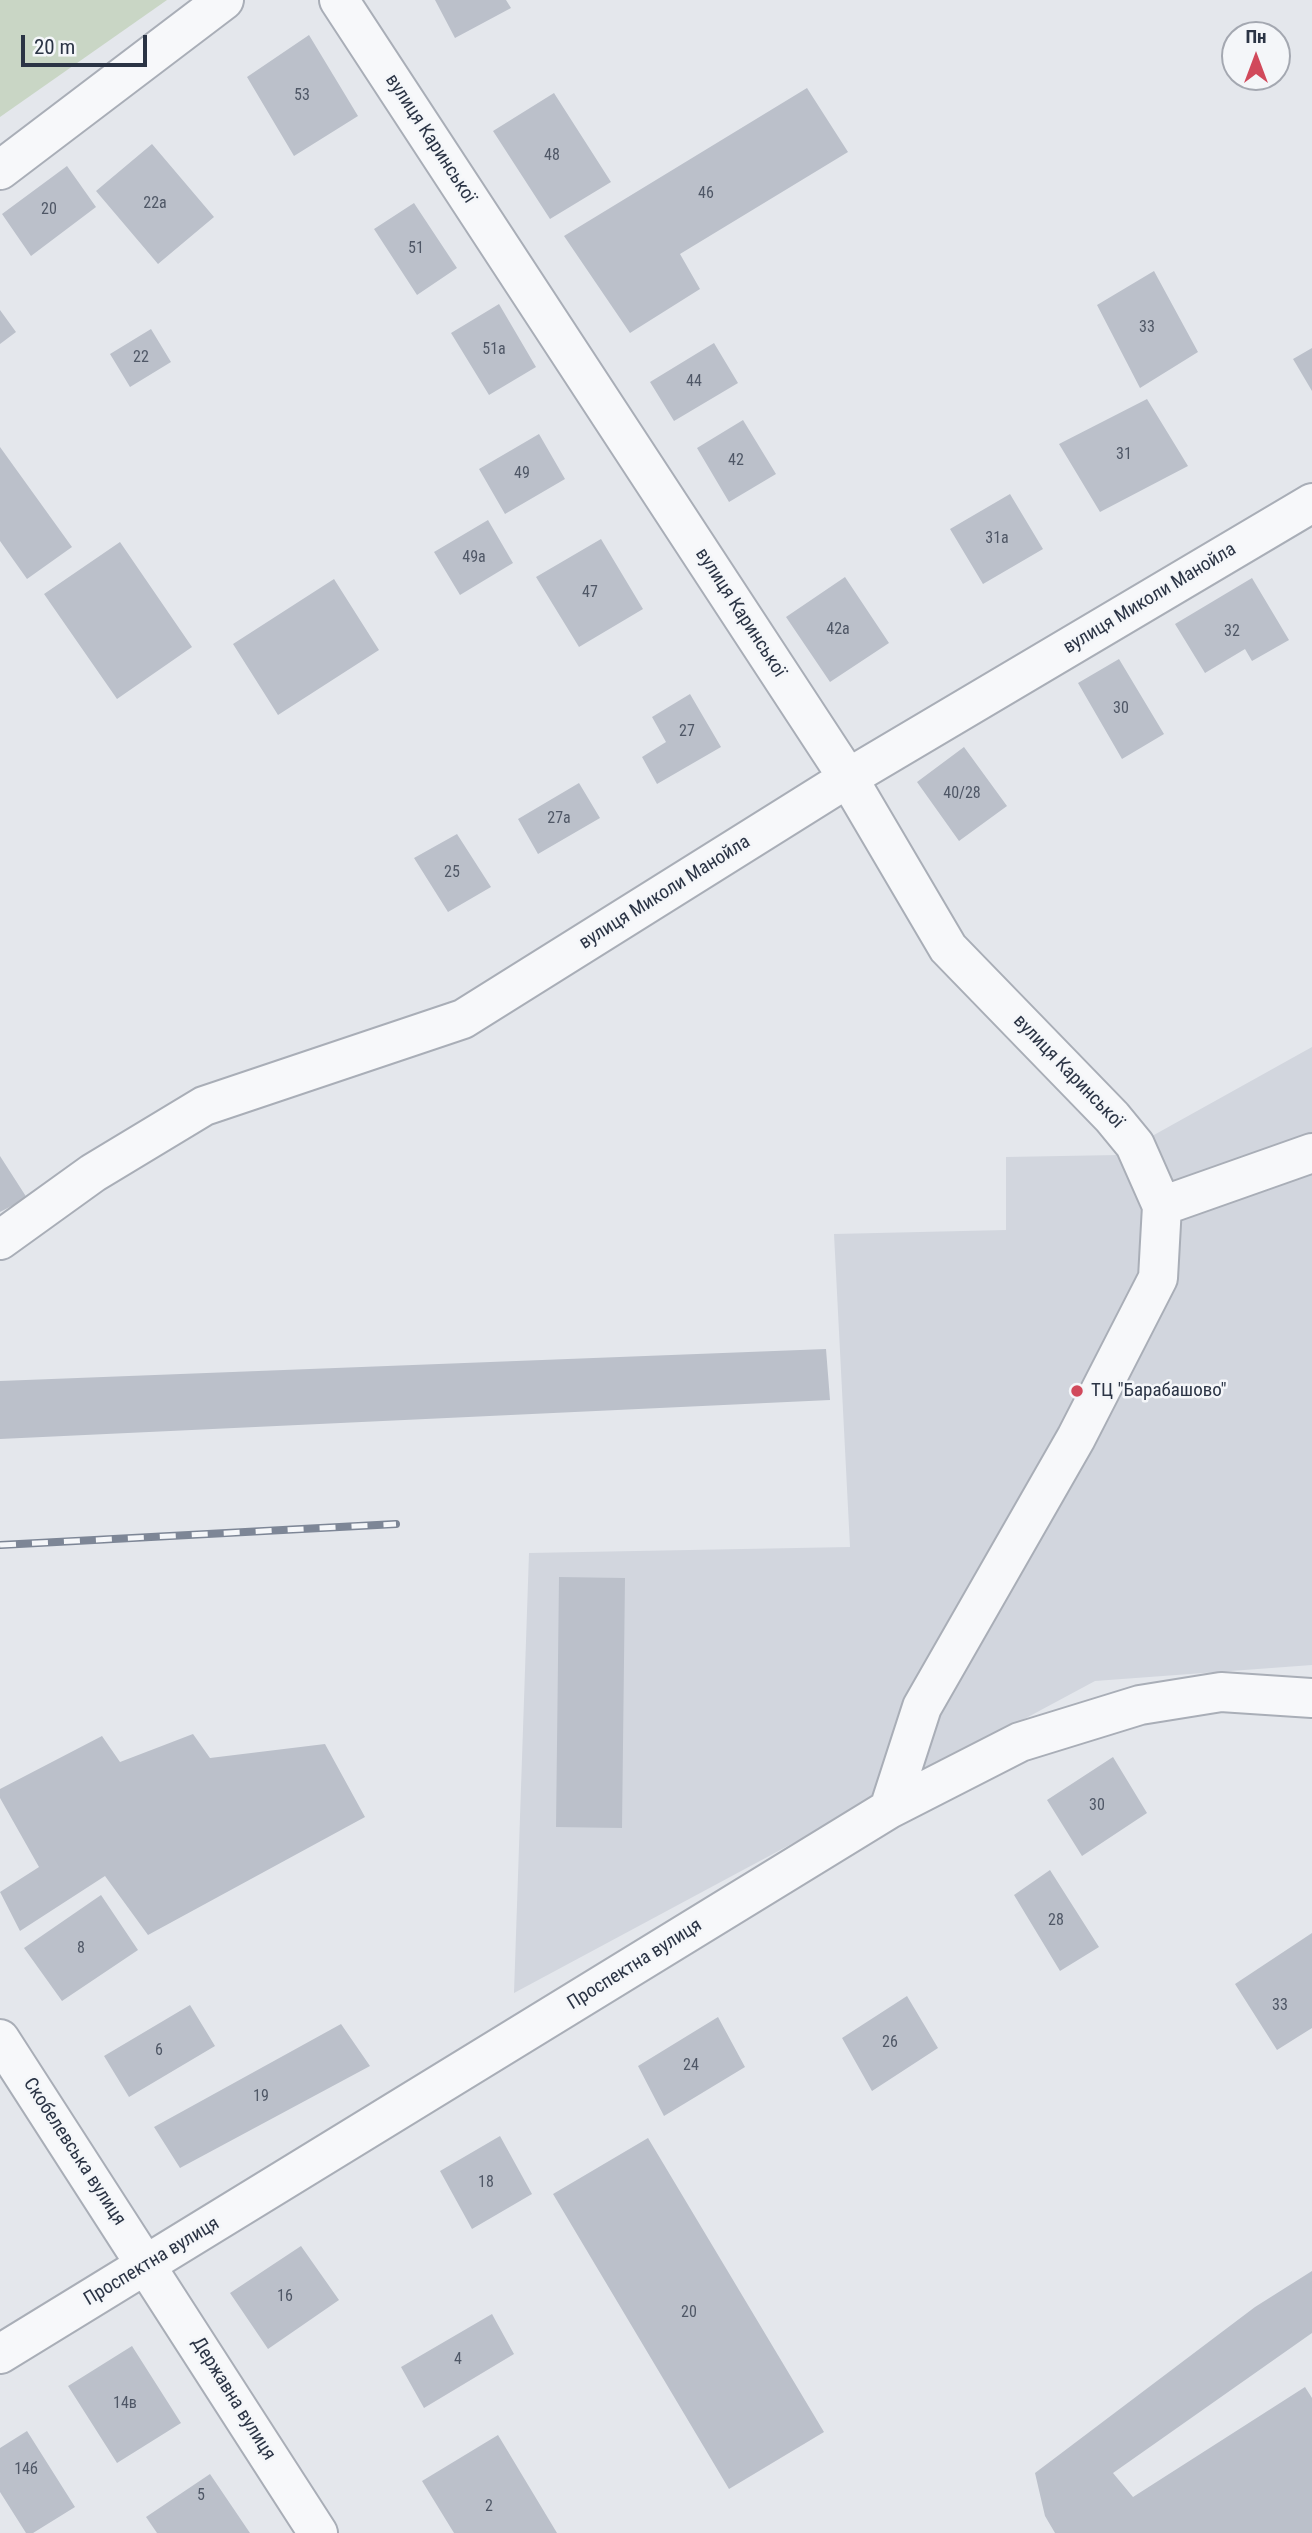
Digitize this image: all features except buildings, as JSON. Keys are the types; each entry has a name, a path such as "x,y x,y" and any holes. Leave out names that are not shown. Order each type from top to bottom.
{"street":[{"path":"0,170 224,0"},
{"name":"вулиця Каринської","path":"339,0 848,778 948,948 1112,1117 1135,1145 1162,1206"},
{"name":"вулиця Миколи Манойла","path":"0,1240 93,1173 204,1106 463,1019 848,778 1312,503"},
{"path":"889,1809 922,1707 1076,1438 1158,1278 1162,1206 1312,1153"},
{"name":"Проспектна вулиця","path":"0,2354 889,1809 1020,1742 1140,1705 1221,1692 1312,1698"},
{"name":"Скобелевська вулиця","path":"0,2039 148,2265"},
{"name":"Державна вулиця","path":"148,2265 318,2533"}],"shaded area":[{"name":"ТЦ \"Барабашово\"","path":"1312,1047 1312,1665 1095,1681 514,1993 529,1553 850,1547 834,1234 1006,1230 1006,1157 1118,1155"}],"green space":[{"path":"0,0 167,0 0,117"}],"railway":[{"path":"0,1545 396,1524"}],"place":[{"name":"ТЦ \"Барабашово\"","path":"1077,1391"}]}
